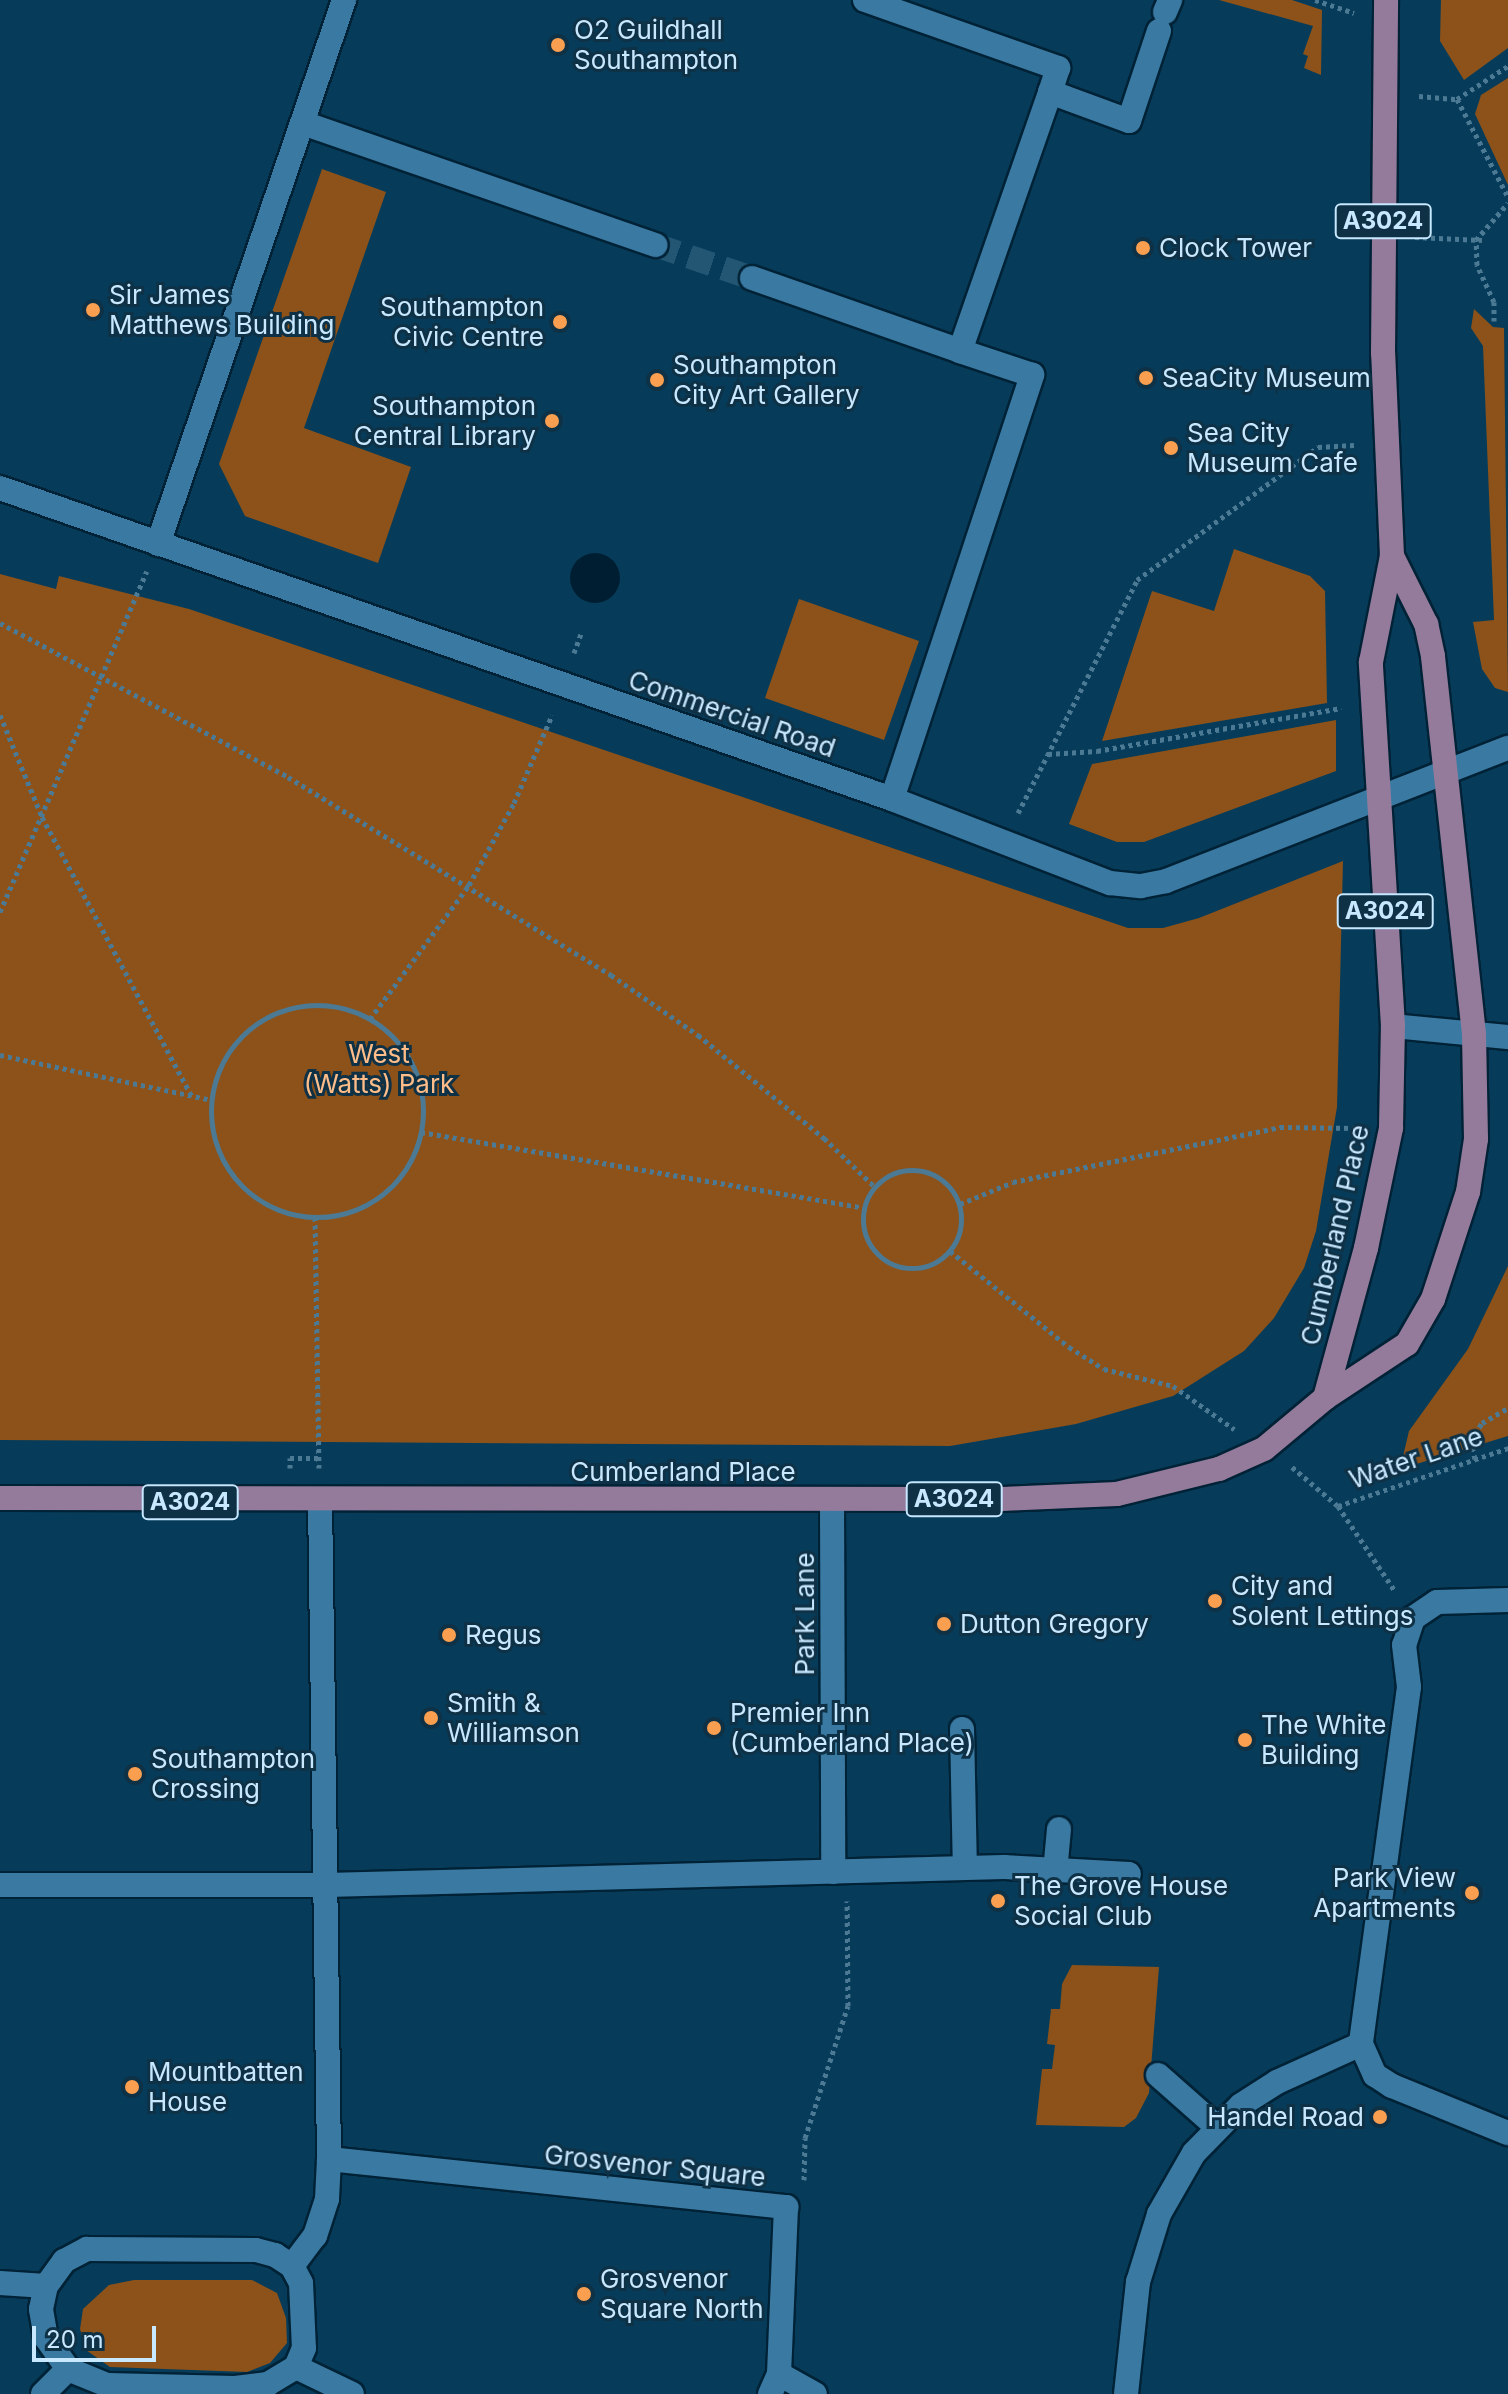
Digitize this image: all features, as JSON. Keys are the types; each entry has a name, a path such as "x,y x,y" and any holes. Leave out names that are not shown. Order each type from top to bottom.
{"main road":[{"name":"A3024","path":"1378,795 1373,633 1392,556 1384,442 1386,0"},
{"name":"A3024","path":"1392,556 1426,624 1442,770"},
{"name":"Cumberland Place","path":"5,1503 832,1500 1117,1494 1219,1469 1264,1449 1325,1398 1407,1344 1433,1299 1468,1192 1476,1139 1474,1034 1442,770"},
{"name":"Cumberland Place","path":"1325,1398 1366,1248 1391,1128 1393,1026 1378,795"}],"street":[{"path":"158,544 344,0"},
{"path":"865,0 1058,68 960,351"},
{"path":"1050,92 1129,121 1165,15"},
{"path":"303,123 655,245"},
{"path":"752,278 1032,375 892,799"},
{"name":"Commercial Road","path":"0,488 892,799 1110,883 1141,886 1442,770 1508,748"},
{"path":"1393,1026 1508,1037"},
{"name":"Park Lane","path":"832,1500 840,1872"},
{"path":"292,2266 315,2236 327,2199 329,2159 320,1502"},
{"path":"1508,1600 1437,1602 1413,1618 1404,1645 1409,1687 1361,2044 1375,2075 1392,2086 1508,2133"},
{"path":"962,1729 965,1868"},
{"path":"1055,1872 1059,1829"},
{"path":"0,1885 326,1885 965,1868 1129,1874"},
{"path":"1126,2394 1138,2282 1159,2214 1194,2153 1217,2127 1277,2082 1361,2044"},
{"path":"1158,2075 1217,2127"},
{"name":"Grosvenor Square","path":"329,2159 786,2207 774,2384"},
{"path":"87,2249 256,2250 292,2266 305,2307 304,2348 296,2367 287,2377 235,2391 107,2385 68,2369 46,2338 41,2309 46,2286 64,2261 87,2249"},
{"path":"0,2283 46,2286"},
{"path":"296,2367 352,2394"},
{"path":"43,2394 68,2369"},
{"path":"774,2384 815,2394"}],"path":[{"path":"1508,66 1457,99 1508,197"},
{"path":"1494,321 1494,302 1477,265 1479,240 1508,203"},
{"path":"1452,239 1479,240"},
{"path":"1003,842 1137,580 1318,447 1384,442"},
{"path":"0,912 104,679 158,544"},
{"path":"0,623 288,777 469,885 698,1035 824,1138 875,1187"},
{"path":"370,1019 469,885 514,803 563,684"},
{"path":"1048,754 1097,751 1374,702"},
{"path":"0,715 42,817 192,1097"},
{"path":"312,1005 342,1007 370,1019 408,1056 419,1080 421,1132 401,1177 383,1194 362,1207 315,1217 266,1204 229,1171 214,1137 211,1100 218,1071 233,1045 269,1017 312,1005"},
{"path":"0,1055 211,1100"},
{"path":"960,1204 1013,1182 1280,1127 1391,1128"},
{"path":"421,1132 864,1208"},
{"path":"899,1172 929,1173 943,1180 960,1204 962,1221 950,1251 922,1268 890,1263 867,1240 864,1208 875,1187 899,1172"},
{"path":"290,1458 319,1458 315,1217"},
{"path":"950,1251 1069,1347 1104,1369 1173,1386 1310,1479 1338,1506 1413,1618"},
{"path":"1475,1459 1471,1441 1482,1423 1508,1408"},
{"name":"Water Lane","path":"1338,1506 1508,1448"},
{"path":"804,2191 805,2138 848,2006 840,1872"}],"green space":[{"path":"1219,0 1292,0 1322,10 1321,75 1304,68 1308,56 1303,54 1313,26"},
{"path":"1441,0 1508,0 1508,48 1464,80 1440,41"},
{"path":"1508,78 1508,185 1475,114 1481,95"},
{"path":"322,169 386,192 304,428 411,467 378,563 245,516 219,464"},
{"path":"1474,309 1493,327 1504,328 1508,692 1495,688 1482,669 1473,622 1494,620 1483,346 1471,328"},
{"path":"1234,549 1310,576 1325,591 1327,703 1102,741 1152,591 1214,611"},
{"name":"West (Watts) Park","path":"0,574 56,589 59,576 189,609 1128,928 1163,928 1199,918 1343,861 1337,1107 1316,1231 1304,1268 1274,1318 1244,1351 1173,1396 1076,1424 950,1446 0,1440"},
{"path":"799,599 919,641 884,740 765,698"},
{"path":"1336,720 1336,771 1144,842 1117,842 1069,824 1092,764"},
{"path":"1508,1266 1508,1436 1400,1469 1409,1431 1468,1349"},
{"path":"1072,1965 1159,1967 1149,2093 1136,2118 1124,2127 1036,2125 1042,2069 1052,2069 1055,2045 1047,2044 1051,2009 1060,2009 1062,1984"},
{"path":"134,2280 252,2280 277,2293 286,2318 287,2343 270,2363 247,2372 110,2367 86,2350 80,2329 83,2309 109,2285"}],"water":[{"path":"595,553 613,560 620,578 613,596 595,603 577,596 570,578 577,560"}],"tunnel":[{"path":"655,245 752,278"}],"place":[{"name":"O2 Guildhall Southampton","path":"558,45"},
{"name":"Clock Tower","path":"1143,248"},
{"name":"Sir James Matthews Building","path":"93,310"},
{"name":"Southampton Civic Centre","path":"560,322"},
{"name":"SeaCity Museum","path":"1146,378"},
{"name":"Southampton City Art Gallery","path":"657,380"},
{"name":"Southampton Central Library","path":"552,421"},
{"name":"Sea City Museum Cafe","path":"1171,448"},
{"name":"City and Solent Lettings","path":"1215,1601"},
{"name":"Dutton Gregory","path":"944,1624"},
{"name":"Regus","path":"449,1635"},
{"name":"Smith & Williamson","path":"431,1718"},
{"name":"Premier Inn (Cumberland Place)","path":"714,1728"},
{"name":"The White Building","path":"1245,1740"},
{"name":"Southampton Crossing","path":"135,1774"},
{"name":"Park View Apartments","path":"1472,1893"},
{"name":"The Grove House Social Club","path":"998,1901"},
{"name":"Mountbatten House","path":"132,2087"},
{"name":"Handel Road","path":"1380,2117"},
{"name":"Grosvenor Square North","path":"584,2294"}]}
